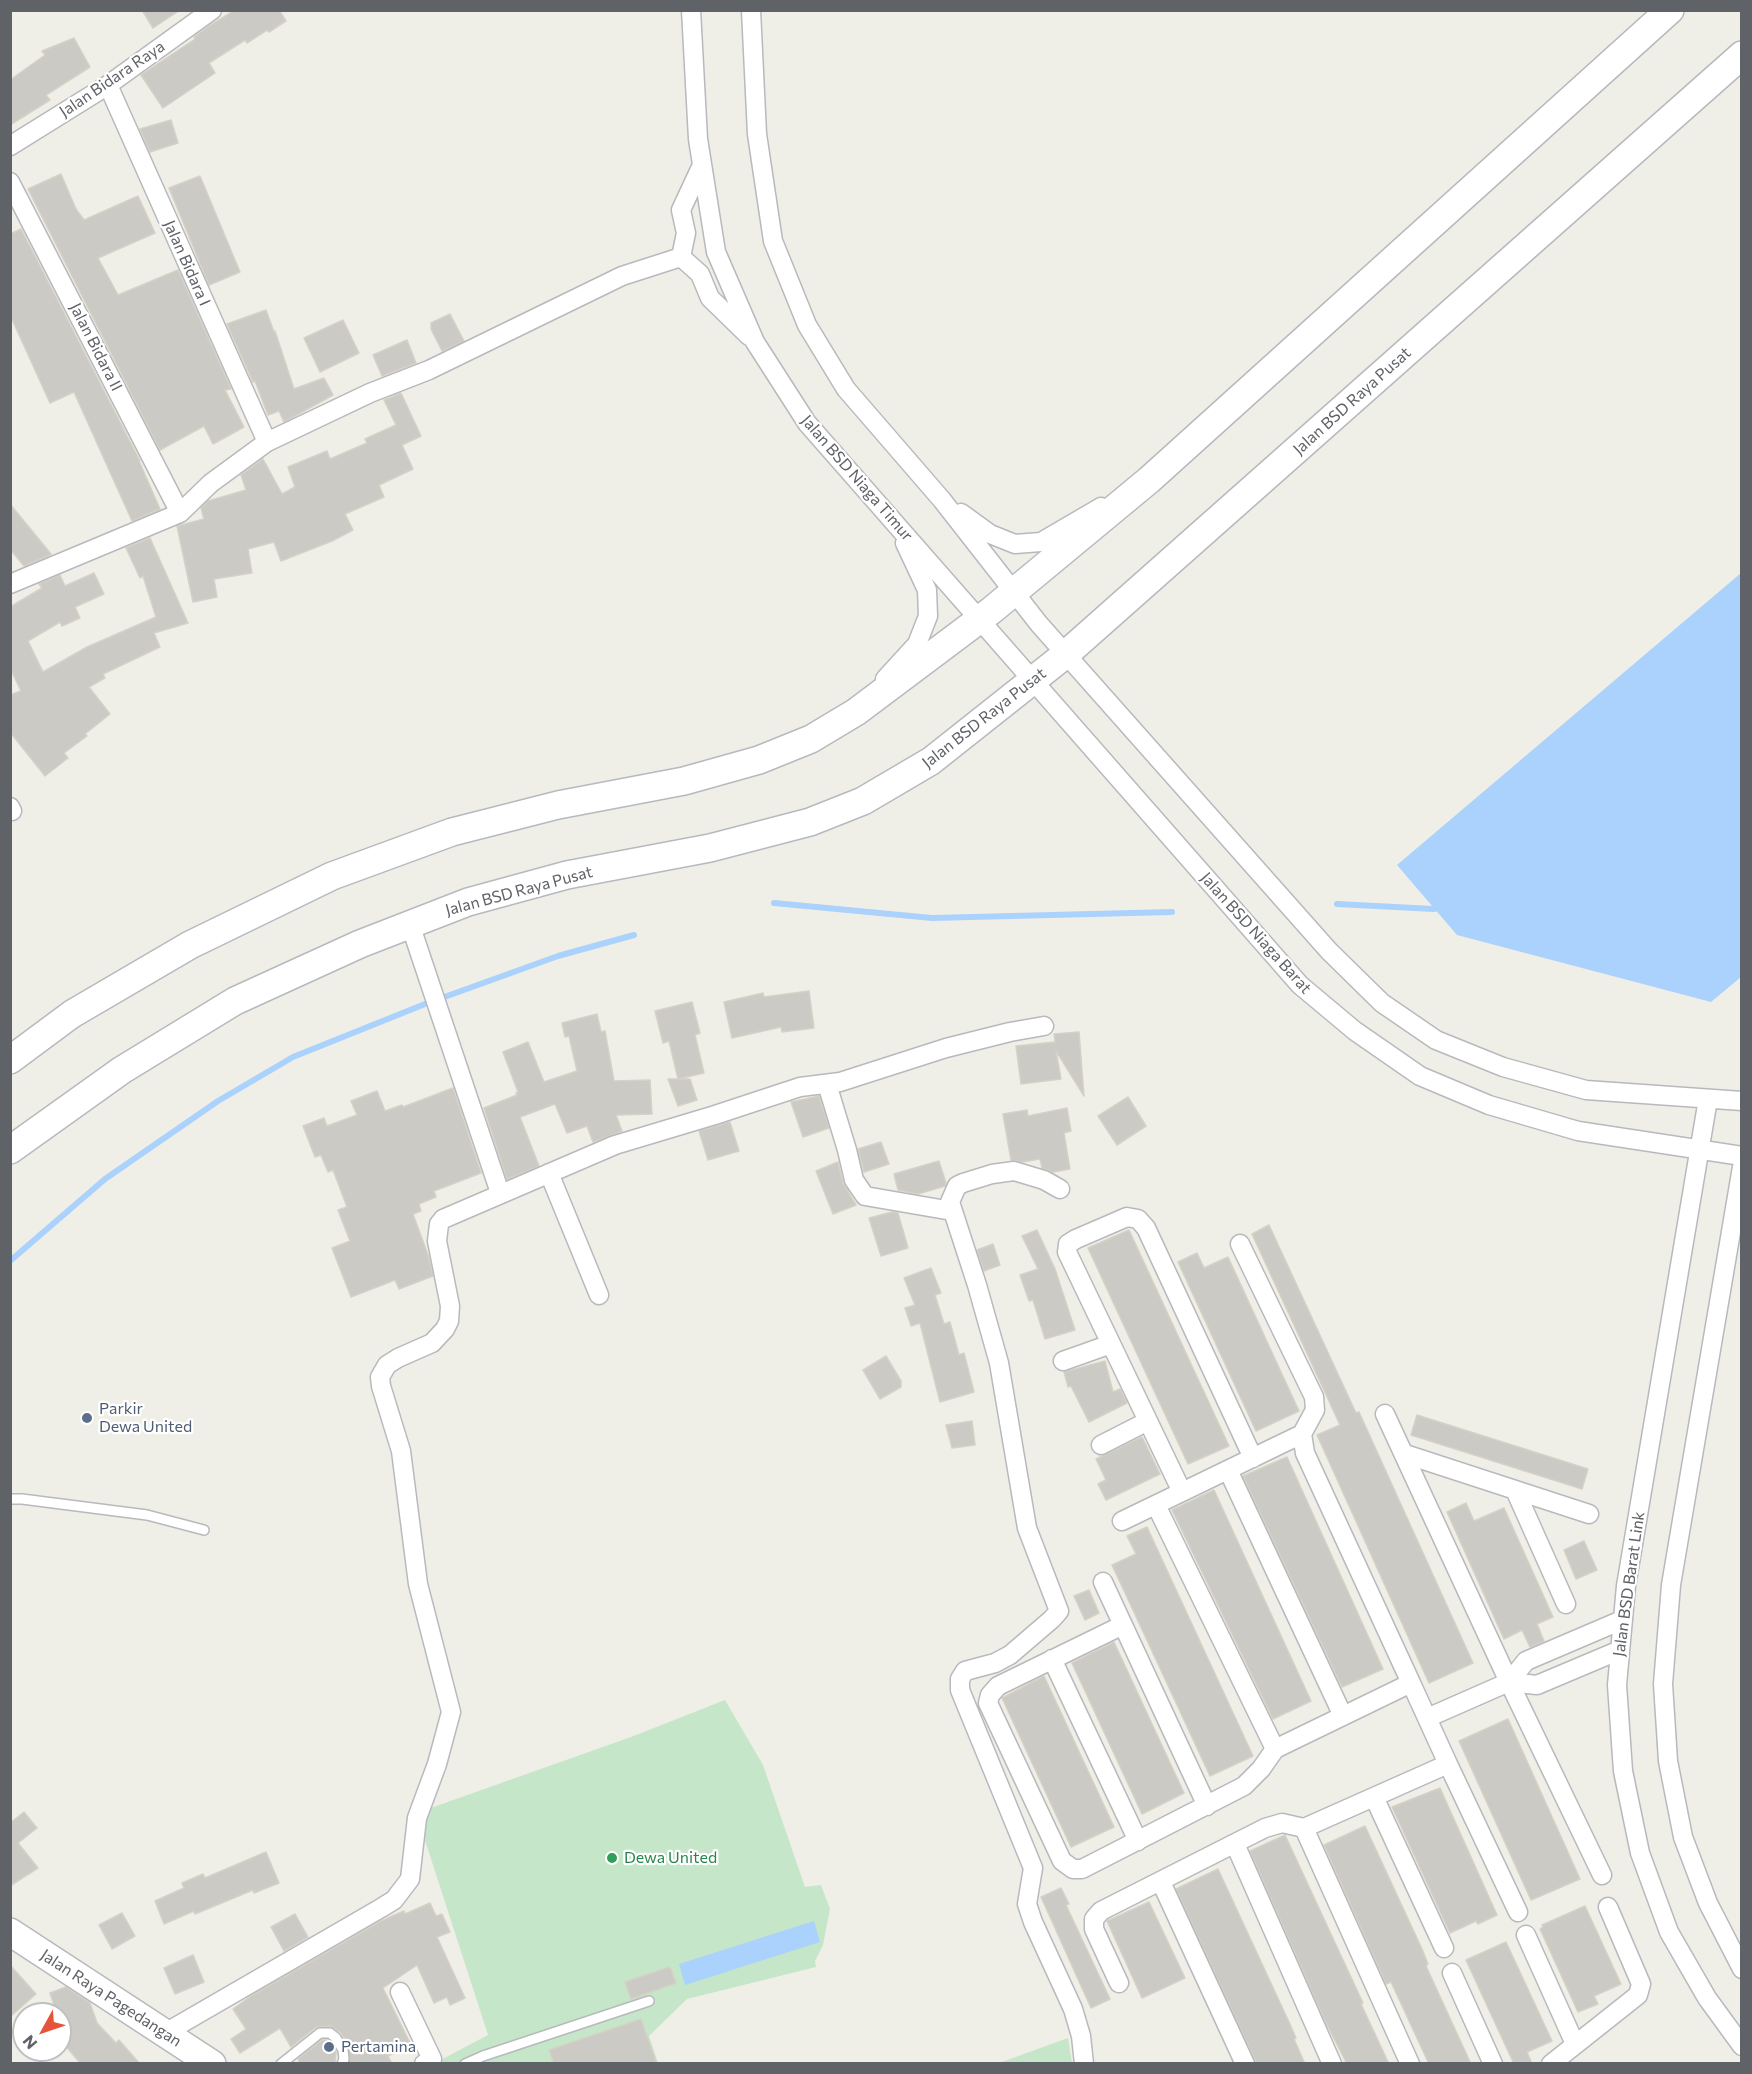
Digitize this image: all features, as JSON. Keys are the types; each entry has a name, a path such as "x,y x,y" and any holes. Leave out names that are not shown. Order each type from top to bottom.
{"main road":[{"path":"10,1060 72,1014 190,945 332,876 452,832 558,805 684,781 759,760 811,739 856,712 980,619 1149,480 1670,10"},
{"name":"Jalan BSD Raya Pusat","path":"10,1150 122,1070 235,1001 360,944 468,902 567,875 710,848 810,822 863,801 931,761 1066,654 1742,55"},
{"name":"Jalan Raya Pagedangan","path":"10,1932 212,2064"}],"street":[{"name":"Jalan Bidara Raya","path":"10,146 108,85 212,10"},
{"name":"Jalan BSD Niaga Timur","path":"691,10 698,138 716,252 755,342 807,423 1033,681"},
{"path":"751,10 757,134 773,241 807,325 846,388 942,500 1014,592 1066,654 1329,951 1382,1003 1409,1022 1436,1040 1503,1067 1586,1090 1742,1101"},
{"name":"Jalan Bidara I","path":"108,85 267,441"},
{"path":"681,257 687,233 681,210 702,165"},
{"name":"Jalan Bidara II","path":"10,182 180,513"},
{"path":"12,582 180,513 211,483 267,441 370,393 429,370 622,276 681,257"},
{"path":"681,257 700,274 710,298 755,342"},
{"path":"942,500 990,534 1015,544 1041,542 1149,480"},
{"path":"856,712 916,644 928,616 927,590 895,523"},
{"name":"Jalan BSD Niaga Barat","path":"1033,681 1300,985 1355,1031 1420,1076 1489,1105 1578,1131 1742,1156"},
{"path":"410,924 500,1193"},
{"path":"165,2033 394,1900 410,1879 417,1818 437,1764 451,1712 418,1584 401,1450 381,1386 381,1377 383,1369 392,1361 432,1343 449,1321 450,1306 437,1240 439,1224 453,1213 615,1145 800,1087 840,1082 946,1048 1044,1026"},
{"path":"827,1084 854,1180 865,1196 952,1211"},
{"name":"Jalan BSD Barat Link","path":"1708,1099 1626,1586 1617,1685 1623,1771 1640,1853 1669,1932 1707,1998 1742,2046"},
{"path":"1742,1167 1671,1585 1663,1684 1668,1761 1683,1836 1708,1903 1742,1969"},
{"path":"1060,1189 1028,1174 1014,1171 992,1174 957,1186 950,1202 999,1363 1027,1528 1059,1611 1010,1655 995,1663 964,1671 960,1679 960,1690 1033,1868 1027,1904 1073,2009 1081,2036 1084,2064"},
{"path":"549,1173 599,1295"},
{"path":"1182,1492 1067,1252 1068,1244 1076,1239 1127,1217 1138,1219 1146,1228 1253,1458"},
{"path":"1122,1521 1302,1434 1315,1410 1314,1397 1240,1244"},
{"path":"1063,1361 1111,1344"},
{"path":"1385,1414 1509,1682 1602,1875"},
{"path":"1101,1445 1148,1422"},
{"path":"1302,1434 1305,1453 1518,1912"},
{"path":"1405,1454 1589,1514"},
{"path":"1228,1470 1343,1716"},
{"path":"1515,1490 1566,1604"},
{"path":"1156,1505 1275,1749"},
{"path":"1103,1582 1207,1806"},
{"path":"1427,1718 1509,1682 1526,1661 1622,1620"},
{"path":"1123,1625 998,1686 990,1695 988,1703 1062,1861 1073,1869 1082,1869 1244,1786 1261,1769 1275,1749 1411,1683"},
{"path":"1509,1682 1537,1685 1620,1650"},
{"path":"1052,1659 1138,1840"},
{"path":"1119,1983 1094,1929 1094,1919 1101,1911 1266,1828 1282,1823 1304,1828 1448,1764"},
{"path":"1374,1797 1444,1948"},
{"path":"1304,1828 1410,2064"},
{"path":"1235,1844 1332,2064"},
{"path":"1161,1882 1245,2064"},
{"path":"1551,2064 1638,1995 1641,1984 1608,1907"},
{"path":"1526,1935 1575,2044"},
{"path":"1452,1973 1493,2064"},
{"path":"400,1992 432,2059 424,2064"}],"lane":[{"path":"10,1499 147,1515 204,1530"},
{"path":"465,2064 649,2001"},
{"path":"281,2064 320,2033 330,2033 336,2038 343,2050 342,2064"}],"green space":[{"name":"Dewa United","path":"725,1700 763,1765 805,1887 821,1885 830,1909 823,1945 815,1961 816,1967 687,1999 649,2036 658,2063 435,2063 488,2035 422,1831 425,1810 631,1737"},
{"path":"1068,2038 1072,2063 999,2063"}],"water":[{"path":"1741,573 1741,977 1711,1002 1457,935 1397,865"},
{"path":"814,1921 820,1942 685,1985 679,1964"}],"building":[{"path":"142,10 180,10 153,28"},
{"path":"235,10 279,10 286,21 247,43 245,40 209,63 215,73 163,108 141,75"},
{"path":"74,38 90,67 46,95 50,100 10,125 10,80 45,55 42,51"},
{"path":"171,120 178,143 150,152 140,129"},
{"path":"61,174 76,209 84,220 138,196 155,233 98,258 118,295 178,270 231,389 225,390 244,427 213,444 204,426 160,450 28,189"},
{"path":"200,176 240,272 209,285 169,188"},
{"path":"21,229 140,461 160,509 132,521 74,392 50,403 10,315 10,234"},
{"path":"266,310 294,389 324,378 333,395 284,422 279,411 268,415 255,381 253,382 227,324"},
{"path":"450,314 464,341 442,351 431,329 431,323"},
{"path":"343,320 359,353 320,372 304,338"},
{"path":"407,340 416,363 382,376 373,355"},
{"path":"401,393 421,436 402,445 413,469 379,485 384,497 345,514 353,530 281,561 274,542 248,549 252,573 214,579 217,597 193,602 177,526 204,519 201,508 208,501 246,490 241,475 263,459 282,494 295,487 288,467 327,451 330,459 367,443 365,439 396,425 384,400"},
{"path":"10,504 50,555 24,566 10,549"},
{"path":"150,538 188,623 154,633 160,647 103,674 105,678 89,687 110,714 85,734 87,736 64,753 68,758 45,776 10,732 10,695 21,691 10,668 10,607 42,588 39,584 60,575 65,586 94,573 104,594 75,607 80,618 62,626 60,622 28,641 43,672 87,647 156,617 143,576 140,578 126,548"},
{"path":"809,991 814,1028 782,1032 781,1027 732,1038 724,1002 763,993 764,997"},
{"path":"692,1002 700,1033 695,1035 704,1073 678,1079 669,1041 663,1043 655,1011"},
{"path":"597,1014 601,1032 605,1031 614,1081 650,1080 652,1114 616,1115 622,1131 593,1142 587,1126 567,1133 555,1104 520,1117 539,1166 507,1179 484,1108 517,1095 518,1092 503,1052 528,1042 544,1082 577,1071 569,1036 565,1037 562,1023"},
{"path":"1079,1032 1084,1096 1056,1051 1061,1079 1021,1084 1016,1046 1055,1042 1054,1034"},
{"path":"668,1079 690,1079 697,1100 678,1106"},
{"path":"453,1088 481,1173 434,1191 436,1197 419,1204 421,1211 413,1214 433,1276 399,1289 395,1280 351,1297 332,1248 350,1241 338,1210 347,1207 333,1170 328,1172 321,1155 315,1157 303,1126 324,1118 327,1126 357,1115 351,1101 377,1091 385,1111 402,1105 403,1107"},
{"path":"819,1096 829,1128 803,1137 791,1102"},
{"path":"1128,1097 1146,1126 1117,1145 1098,1116"},
{"path":"1067,1108 1071,1131 1064,1133 1070,1169 1053,1172 1042,1168 1040,1159 1022,1162 1011,1160 1003,1114 1027,1110 1028,1116"},
{"path":"730,1122 739,1151 708,1160 699,1131"},
{"path":"881,1142 889,1164 864,1172 858,1149"},
{"path":"939,1161 945,1186 918,1194 898,1190 894,1174"},
{"path":"838,1162 843,1183 856,1205 833,1214 816,1171"},
{"path":"892,1212 898,1213 908,1248 881,1256 869,1218"},
{"path":"1269,1225 1356,1413 1359,1412 1473,1663 1429,1683 1317,1435 1340,1425 1252,1234"},
{"path":"1037,1230 1055,1269 1075,1330 1045,1339 1033,1300 1029,1301 1020,1275 1038,1269 1022,1236"},
{"path":"1129,1230 1229,1446 1188,1464 1088,1248"},
{"path":"993,1244 1000,1265 984,1271 977,1250"},
{"path":"1197,1253 1204,1268 1228,1257 1299,1411 1256,1431 1178,1262"},
{"path":"931,1268 941,1293 935,1295 944,1324 950,1322 959,1355 964,1353 974,1392 940,1402 920,1323 911,1326 905,1308 915,1305 904,1278"},
{"path":"886,1356 901,1381 901,1387 880,1399 863,1370"},
{"path":"1105,1361 1113,1392 1120,1389 1127,1403 1089,1422 1071,1386 1068,1387 1064,1372"},
{"path":"1417,1415 1588,1469 1582,1489 1411,1435"},
{"path":"972,1421 975,1445 952,1448 946,1425"},
{"path":"1142,1437 1160,1474 1106,1500 1098,1484 1106,1480 1096,1459"},
{"path":"1287,1457 1383,1669 1342,1687 1243,1476"},
{"path":"1214,1490 1311,1701 1273,1719 1172,1510"},
{"path":"1466,1503 1474,1521 1504,1508 1553,1617 1537,1624 1544,1641 1530,1647 1522,1630 1504,1639 1447,1512"},
{"path":"1147,1527 1253,1756 1210,1776 1112,1565 1136,1554 1127,1536"},
{"path":"1584,1541 1597,1570 1576,1579 1564,1550"},
{"path":"1089,1590 1099,1613 1085,1620 1074,1596"},
{"path":"1114,1642 1184,1793 1142,1814 1072,1663"},
{"path":"1044,1676 1114,1827 1071,1847 1002,1698"},
{"path":"1508,1719 1580,1879 1531,1900 1459,1741"},
{"path":"1440,1788 1497,1915 1478,1924 1476,1921 1450,1933 1392,1807"},
{"path":"24,1812 37,1828 18,1843 38,1868 10,1886 10,1823"},
{"path":"1365,1826 1422,1949 1428,1964 1426,1966 1471,2064 1429,2064 1391,1982 1386,1984 1324,1845"},
{"path":"1285,1835 1389,2064 1347,2064 1325,2021 1250,1851"},
{"path":"266,1852 279,1883 254,1893 253,1890 195,1914 194,1911 164,1924 155,1901 184,1888 182,1883 203,1874 205,1878"},
{"path":"1218,1869 1289,2022 1305,2064 1257,2064 1176,1889"},
{"path":"1061,1888 1069,1904 1066,1905 1110,1999 1091,2008 1041,1897"},
{"path":"1149,1902 1185,1978 1142,1998 1107,1921"},
{"path":"430,1903 436,1916 442,1914 450,1932 437,1937 465,1998 450,2005 447,1997 434,2003 417,1965 383,1988 411,2045 388,2056 392,2064 349,2064 349,2047 341,2033 330,2026 316,2027 291,2047 280,2028 240,2053 231,2039 246,2029 233,2009 251,1996 381,1921"},
{"path":"1585,1906 1621,1984 1594,1996 1598,2004 1578,2012 1540,1929 1542,1925"},
{"path":"122,1913 135,1936 112,1949 99,1925"},
{"path":"295,1914 308,1937 284,1951 271,1927"},
{"path":"1506,1942 1552,2041 1527,2052 1532,2064 1514,2064 1466,1960"},
{"path":"193,1955 204,1982 175,1994 164,1968"},
{"path":"10,1965 36,1994 27,2002 12,2002 10,2017"},
{"path":"670,1967 676,1983 631,1999 625,1982"},
{"path":"66,1987 90,2003 97,2023 116,2043 119,2040 140,2064 81,2064 72,2054 72,2002 53,2002 50,1993"},
{"path":"641,2019 657,2064 554,2064 549,2050"},
{"path":"322,2040 331,2042 336,2052 335,2064 300,2064 298,2059"}],"waterway":[{"path":"774,903 932,918 1172,912"},
{"path":"1337,904 1434,909"},
{"path":"10,1261 105,1179 218,1101 293,1057 425,1004 558,956 634,935"}],"place":[{"name":"Parkir Dewa United","path":"87,1418"},
{"name":"Dewa United","path":"612,1858"},
{"name":"Pertamina","path":"329,2047"}]}
